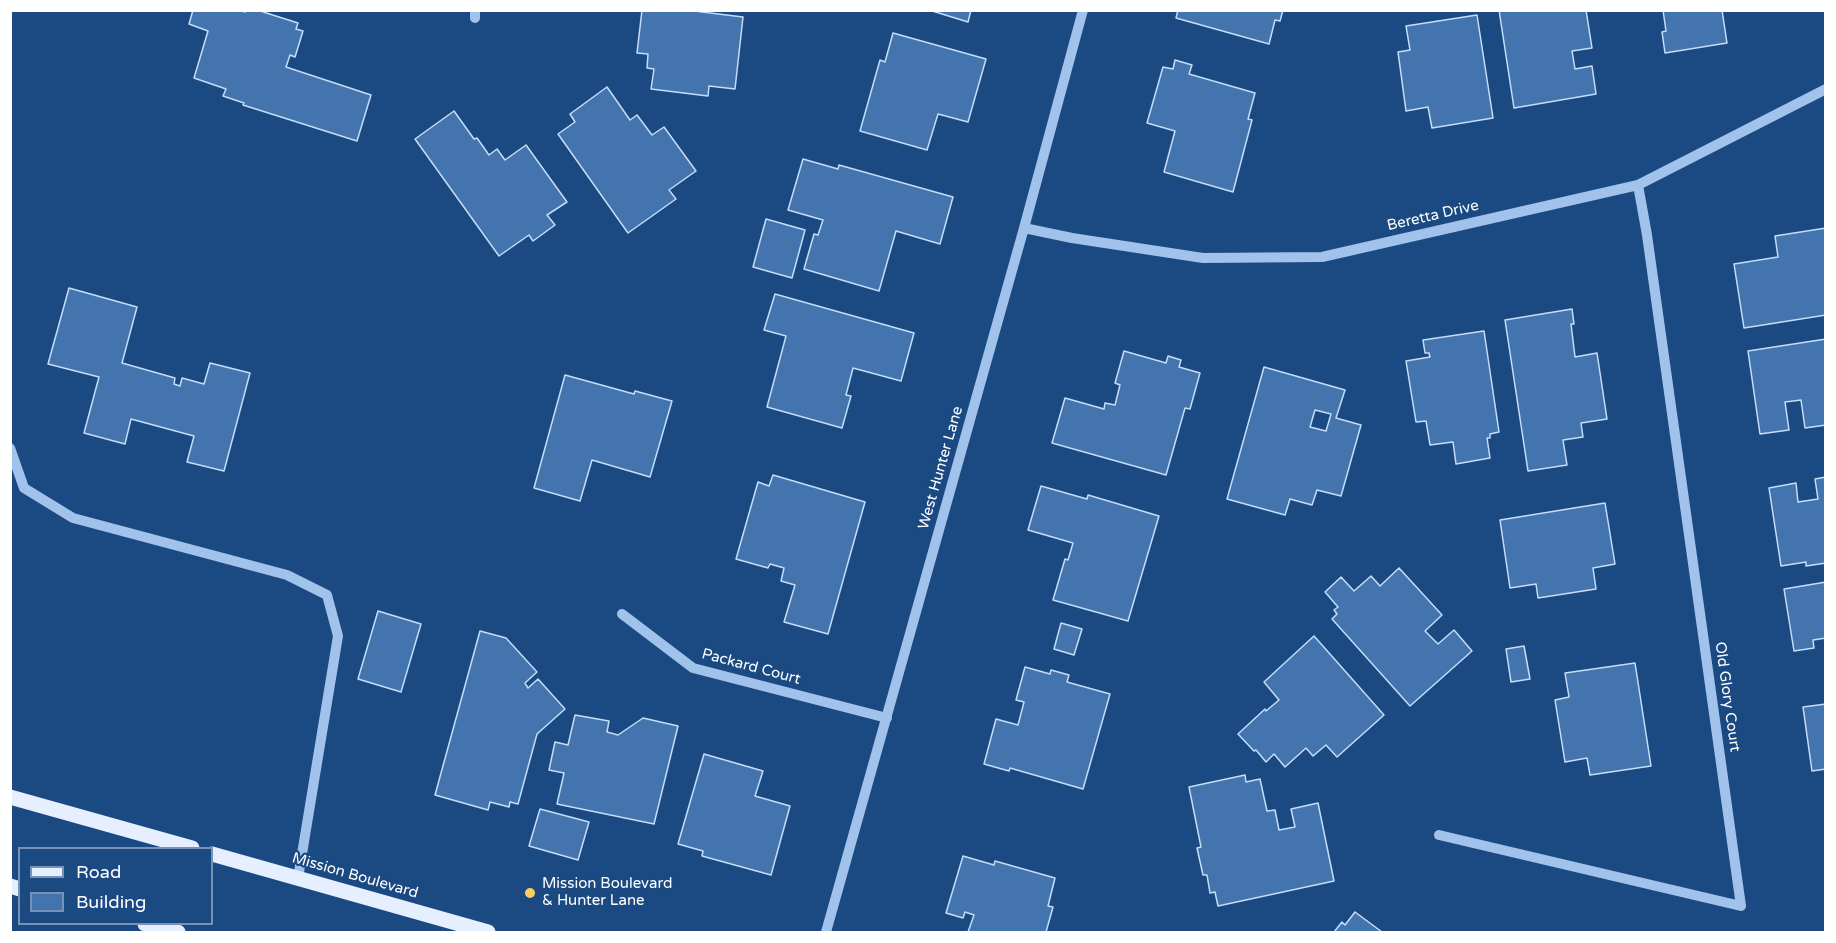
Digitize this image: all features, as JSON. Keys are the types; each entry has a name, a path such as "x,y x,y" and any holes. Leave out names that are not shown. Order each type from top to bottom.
{"main road":[{"path":"10,797 185,847"},
{"name":"Mission Boulevard","path":"213,854 488,933"},
{"path":"149,925 178,933"}],"street":[{"name":"West Hunter Lane","path":"826,933 1083,10"},
{"name":"Beretta Drive","path":"1024,228 1072,238 1203,258 1322,257 1638,185 1826,89"},
{"name":"Old Glory Court","path":"1439,835 1741,906 1647,235 1638,185"},
{"path":"10,448 24,488 73,518 287,575 327,595 338,636 297,879"},
{"name":"Packard Court","path":"622,614 693,668 887,718"}],"building":[{"path":"193,10 245,12 245,10 257,10 298,23 296,29 303,31 295,57 290,55 286,67 371,95 357,141 243,105 244,103 223,96 226,89 194,78 208,31 189,24"},
{"path":"642,10 686,10 743,17 735,89 709,86 708,96 651,89 654,69 647,68 648,54 637,53"},
{"path":"929,10 971,10 968,22"},
{"path":"1178,10 1283,10 1280,21 1275,20 1269,44 1176,18"},
{"path":"1499,10 1586,10 1592,48 1572,51 1575,69 1592,66 1596,94 1514,108"},
{"path":"1663,10 1722,10 1727,43 1665,53 1662,32 1666,31"},
{"path":"1477,15 1493,118 1432,128 1428,107 1406,111 1398,52 1410,50 1406,26"},
{"path":"893,33 986,59 968,122 938,114 927,150 860,131 880,60 885,62"},
{"path":"1175,60 1192,65 1189,74 1255,93 1248,119 1252,120 1233,192 1164,172 1175,131 1147,123 1163,67 1173,69"},
{"path":"607,87 630,120 637,115 652,135 664,127 696,171 669,190 676,199 628,233 558,134 575,122 570,114"},
{"path":"454,111 489,155 497,149 505,160 526,145 567,202 547,215 555,225 533,241 529,235 499,256 415,139"},
{"path":"803,159 838,169 839,165 953,197 940,244 896,231 879,291 804,269 814,234 818,235 823,220 788,210"},
{"path":"766,219 805,230 792,278 753,267"},
{"path":"1826,228 1826,315 1744,328 1734,264 1778,257 1775,236"},
{"path":"69,288 137,307 122,363 175,378 174,384 180,386 182,378 204,384 210,363 250,373 224,471 187,462 194,436 131,419 125,444 84,433 99,377 48,364"},
{"path":"775,294 914,333 901,381 853,368 846,395 851,396 842,428 767,407 786,336 764,330"},
{"path":"1572,309 1574,324 1571,324 1575,357 1597,353 1607,419 1581,423 1583,437 1563,440 1567,465 1528,471 1505,320"},
{"path":"1484,331 1499,432 1490,434 1490,438 1487,438 1490,458 1456,464 1453,442 1430,445 1426,421 1416,422 1406,361 1430,357 1429,353 1425,353 1423,340"},
{"path":"1826,339 1826,425 1805,428 1801,400 1785,402 1789,430 1760,434 1748,351"},
{"path":"1124,351 1166,363 1168,356 1181,360 1179,367 1200,373 1190,409 1185,408 1166,475 1052,443 1065,398 1104,409 1105,403 1115,405 1120,385 1115,383"},
{"path":"1264,367 1345,390 1336,418 1361,425 1341,496 1317,490 1312,505 1290,499 1285,515 1227,499","holes":["1315,410 1331,414 1326,431 1310,427"]},
{"path":"565,375 634,394 635,391 672,401 650,477 592,460 580,501 534,488"},
{"path":"773,475 865,502 828,634 784,622 795,585 781,581 784,568 770,564 768,568 736,559 758,482 769,486"},
{"path":"1826,477 1826,563 1806,566 1806,562 1781,566 1769,488 1796,483 1798,502 1818,499 1815,479"},
{"path":"1041,486 1087,499 1088,495 1159,516 1128,621 1053,600 1065,559 1068,560 1073,543 1028,530"},
{"path":"1605,503 1615,564 1593,568 1596,589 1538,598 1536,584 1510,588 1500,520"},
{"path":"1399,568 1442,615 1425,631 1438,644 1454,630 1472,651 1410,706 1332,619 1337,614 1334,610 1338,607 1325,592 1341,577 1354,591 1371,576 1380,586"},
{"path":"1826,582 1826,638 1813,640 1814,648 1794,651 1784,589"},
{"path":"378,611 421,624 401,692 358,679"},
{"path":"1061,623 1082,629 1074,655 1054,649"},
{"path":"480,631 506,638 537,672 525,683 528,688 538,679 565,709 537,734 518,804 510,802 509,807 490,802 488,810 435,795"},
{"path":"1314,636 1384,715 1337,757 1326,745 1313,756 1306,748 1285,767 1274,754 1266,762 1238,734 1265,709 1266,711 1279,700 1264,682"},
{"path":"1524,646 1530,679 1511,682 1506,649"},
{"path":"1635,663 1651,766 1590,775 1587,758 1565,762 1555,700 1569,697 1565,673"},
{"path":"1025,667 1050,674 1051,670 1069,675 1067,682 1110,694 1083,789 1010,768 1009,771 984,764 996,719 1018,725 1024,702 1016,700"},
{"path":"1826,704 1826,769 1812,771 1803,707"},
{"path":"575,715 609,721 607,732 618,735 643,718 678,726 654,824 557,804 564,773 549,770 555,742 568,745"},
{"path":"704,754 763,771 755,796 790,806 771,875 702,856 703,851 678,844"},
{"path":"1245,775 1246,782 1260,779 1267,811 1275,810 1279,830 1295,827 1291,809 1318,803 1334,881 1218,906 1215,892 1210,893 1207,875 1203,875 1197,848 1201,847 1189,787"},
{"path":"540,809 589,822 578,860 529,846"},
{"path":"963,856 994,865 995,861 1055,878 1048,906 1053,907 1046,932 968,932 974,915 965,912 963,918 946,913"},
{"path":"1355,912 1382,932 1334,932 1342,922 1345,925"}],"place":[{"name":"Mission Boulevard & Hunter Lane","path":"530,893"}]}
